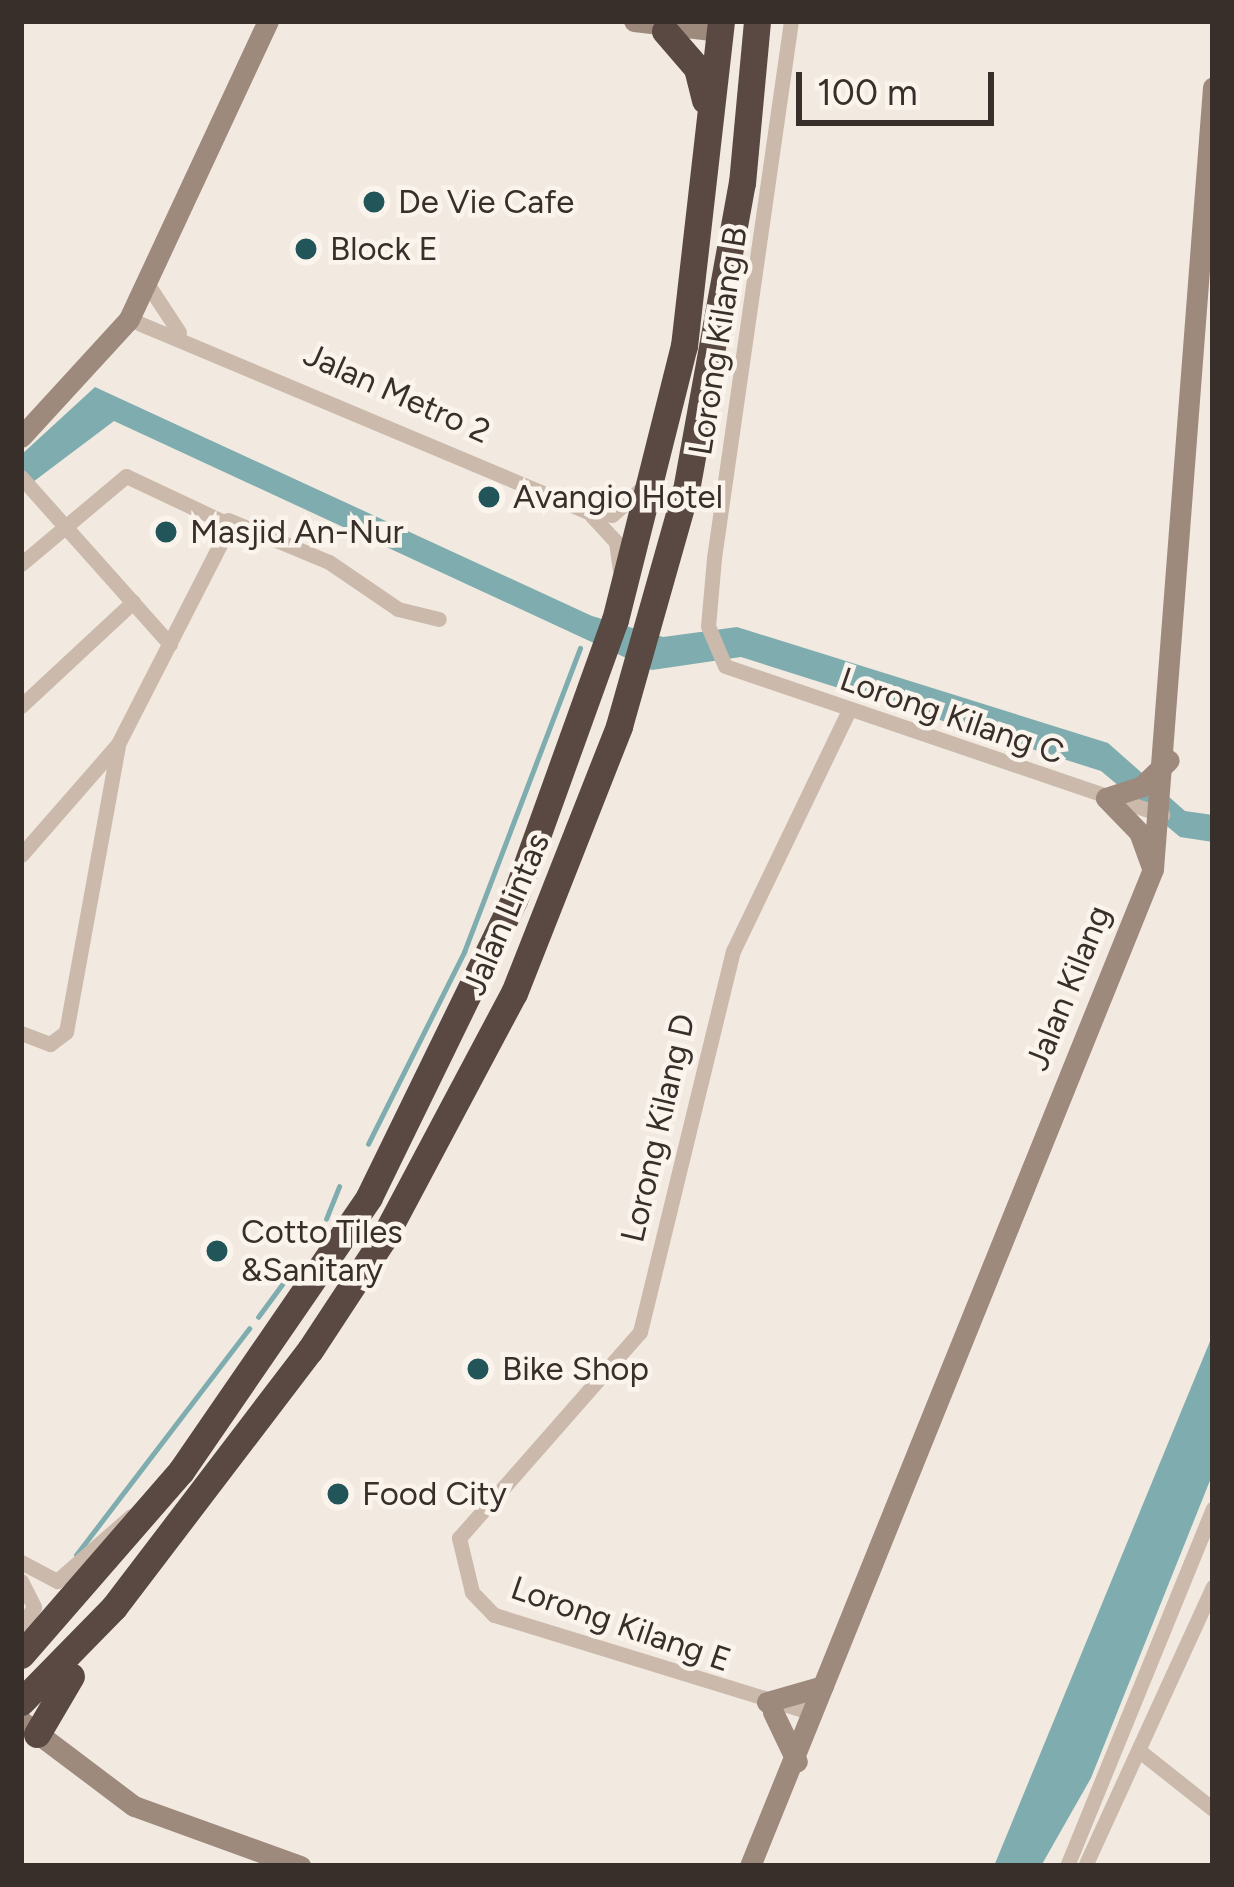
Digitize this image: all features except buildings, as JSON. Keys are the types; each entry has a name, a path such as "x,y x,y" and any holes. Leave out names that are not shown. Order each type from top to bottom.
{"highway":[{"name":"Jalan Lintas","path":"21,1702 115,1607 282,1388 395,1218 556,896 669,556 742,183 757,21"},
{"name":"Jalan Lintas","path":"21,1655 152,1504 393,1156 514,900 615,620 654,470 698,257 710,128 728,24"},
{"path":"665,31 697,68 710,128"},
{"path":"698,257 721,194 742,183"},
{"path":"67,1607 100,1600 282,1388"},
{"path":"33,1737 115,1607"}],"street":[{"path":"21,437 129,319 268,21"},
{"path":"634,21 665,31 728,24"},
{"name":"Lorong Kilang B","path":"725,666 707,626 791,21"},
{"name":"Jalan Kilang","path":"752,1864 797,1762 823,1686 1153,869 1168,760 1213,86"},
{"path":"146,282 179,332"},
{"name":"Jalan Metro 2","path":"129,319 179,332 589,512"},
{"path":"589,512 622,510 654,470"},
{"path":"21,564 126,476 439,619"},
{"path":"26,483 170,644"},
{"path":"589,512 618,548 615,620"},
{"path":"21,855 118,744 228,520"},
{"path":"21,706 133,602"},
{"name":"Lorong Kilang C","path":"725,666 848,712 1162,814"},
{"name":"Lorong Kilang D","path":"469,1516 640,1332 733,951 848,712"},
{"path":"21,1034 59,1043 118,744"},
{"path":"1153,869 1138,832 1106,798 1142,787 1168,760"},
{"path":"21,1565 57,1581 152,1504"},
{"path":"1067,1866 1213,1509"},
{"name":"Lorong Kilang E","path":"469,1516 461,1560 485,1609 811,1719"},
{"path":"21,1565 67,1607"},
{"path":"21,1581 34,1607 21,1628"},
{"path":"1085,1866 1142,1753 1212,1591"},
{"path":"797,1762 770,1707 823,1686"},
{"path":"33,1737 252,1866"},
{"path":"1142,1753 1213,1808"},
{"path":"198,1836 300,1866"}],"water":[{"path":"95,387 592,616 663,637 737,627 1108,743 1185,811 1213,815 1213,842 1180,837 1101,771 741,657 652,670 114,421 21,491 21,455"},
{"path":"1213,1334 1213,1473 1091,1778 1041,1866 994,1866"}],"waterway":[{"path":"368,1144 464,952 580,648"},
{"path":"326,1219 339,1187"},
{"path":"258,1317 286,1279"},
{"path":"76,1555 249,1329"}],"place":[{"name":"De Vie Cafe","path":"374,202"},
{"name":"Block E","path":"306,249"},
{"name":"Avangio Hotel","path":"489,497"},
{"name":"Masjid An-Nur","path":"166,532"},
{"name":"Cotto Tiles &Sanitary","path":"217,1251"},
{"name":"Bike Shop","path":"478,1369"},
{"name":"Food City","path":"338,1494"}]}
